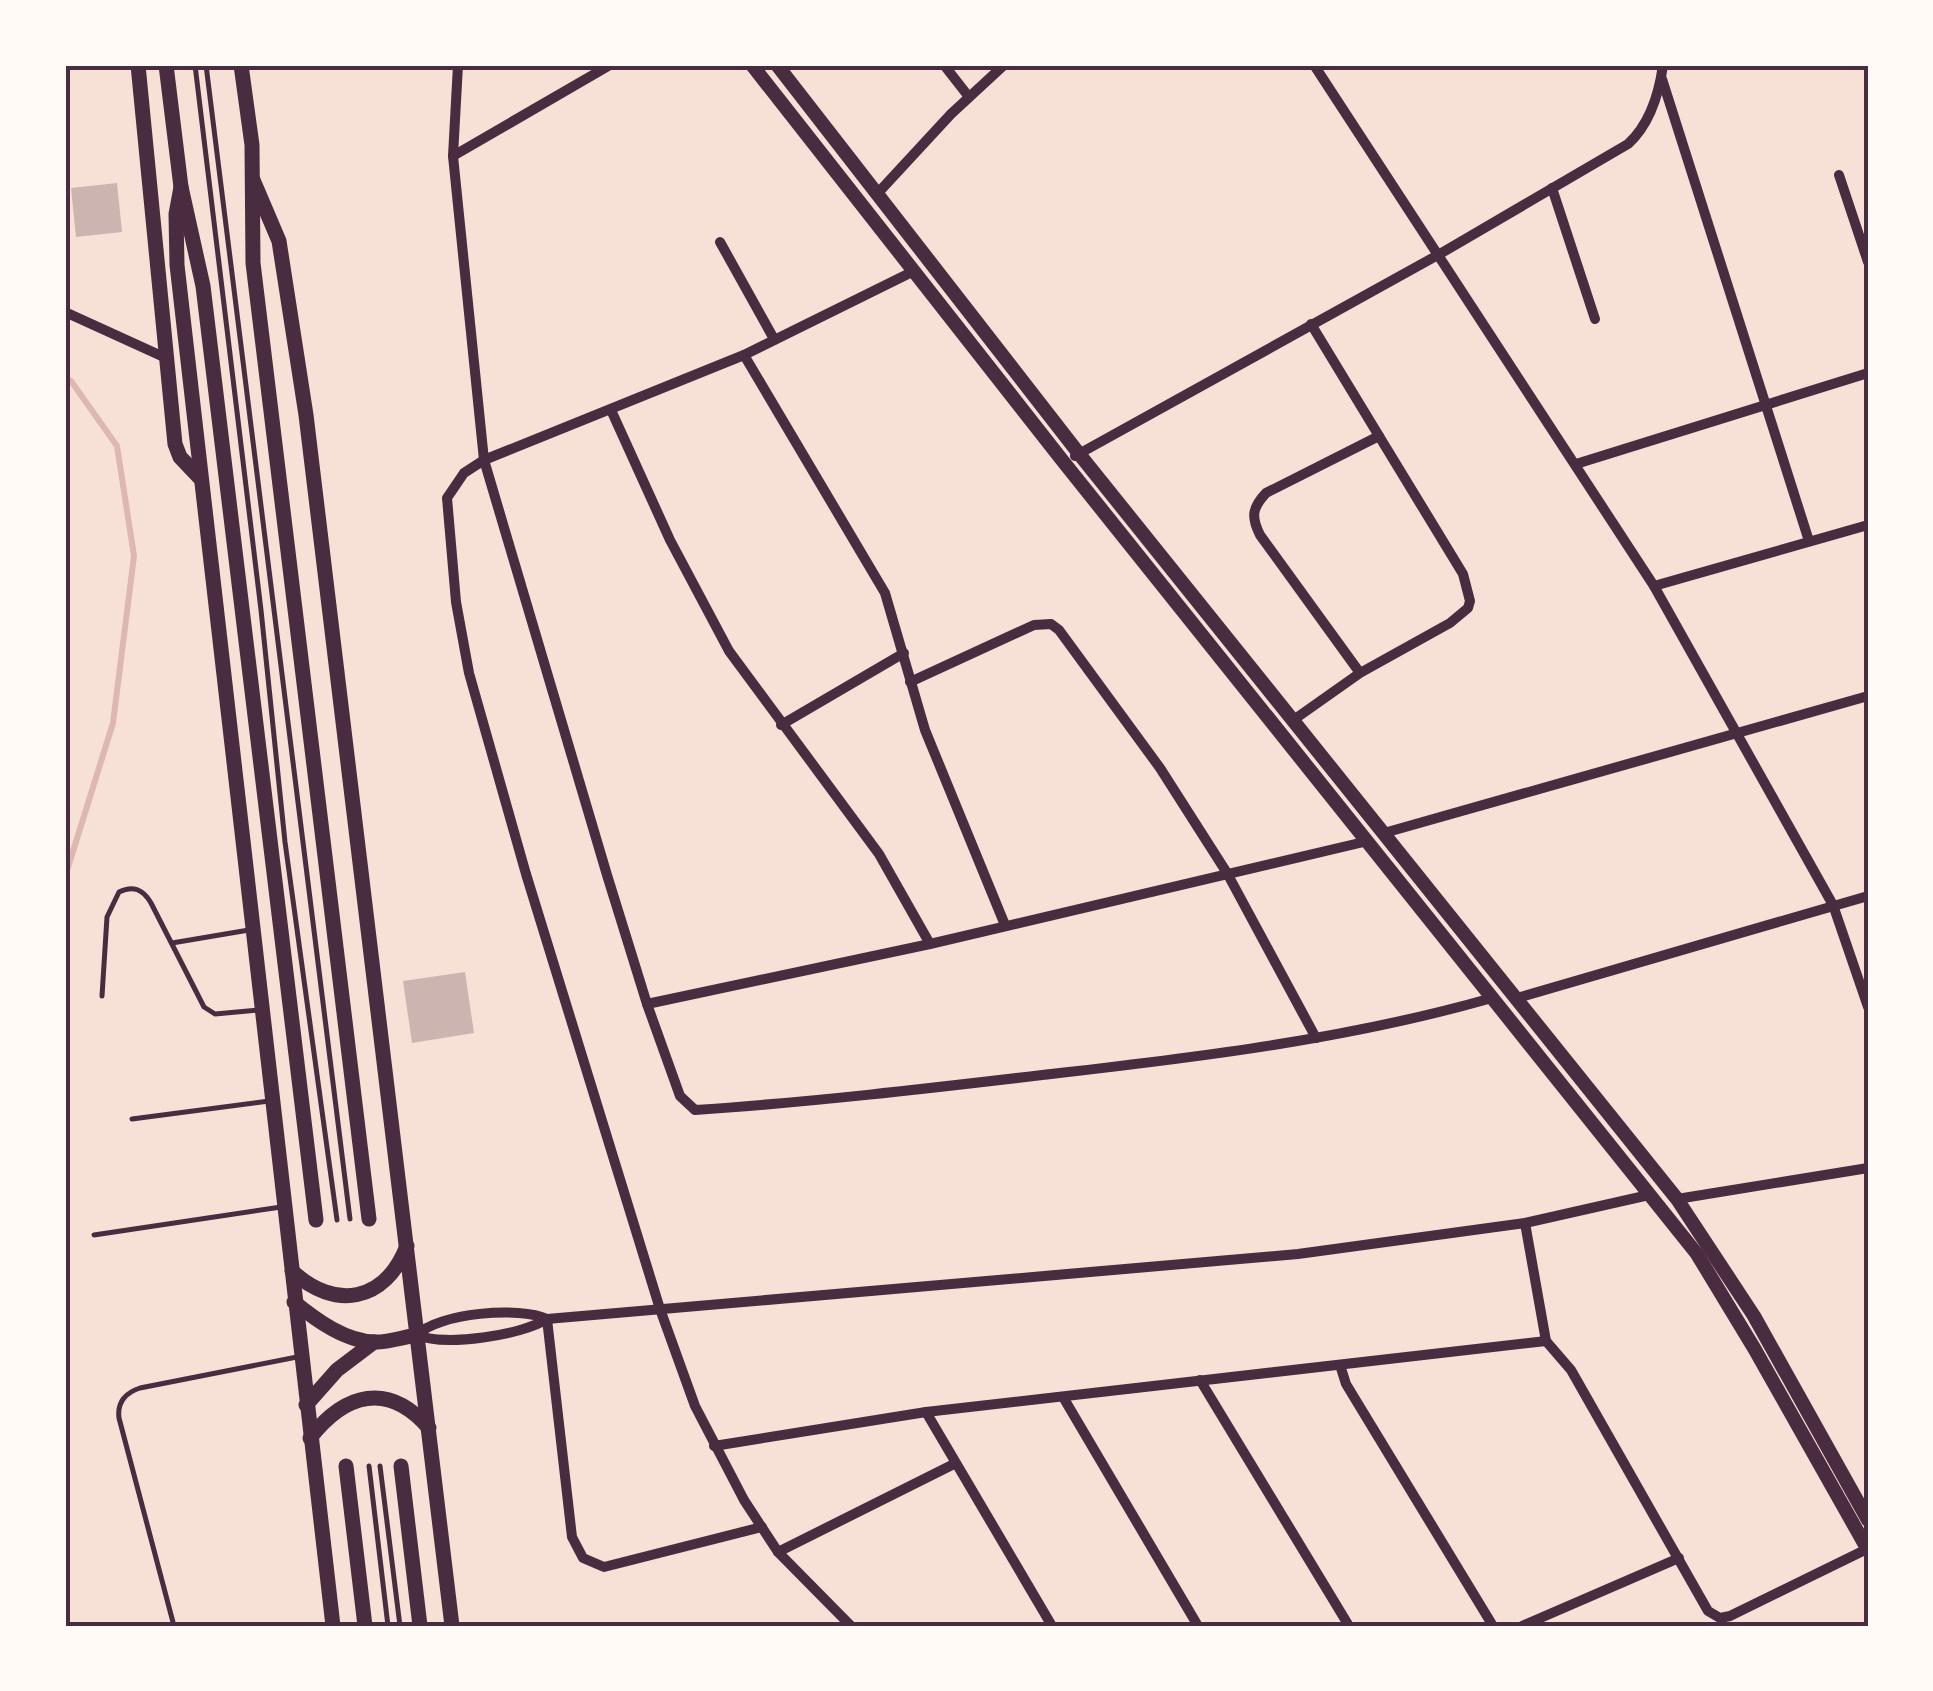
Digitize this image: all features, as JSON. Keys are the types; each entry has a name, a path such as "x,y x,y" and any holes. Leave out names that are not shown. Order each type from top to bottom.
{"main road":[{"path":"138,65 175,444 180,457 199,477"},
{"path":"166,65 181,187 203,286 316,1220"},
{"path":"241,65 253,180 253,263 370,1219"},
{"path":"752,65 1708,1270 1868,1549"},
{"path":"777,65 1080,455 1677,1199 1746,1302 1868,1520"},
{"path":"253,180 279,241 300,376 452,1626"},
{"path":"181,187 176,214 177,265 199,477 333,1626"},
{"path":"292,1271 307,1285 326,1294 368,1292 393,1273 408,1246"},
{"path":"294,1302 332,1328 374,1342 417,1335"},
{"path":"306,1405 337,1370 374,1342"},
{"path":"310,1438 337,1409 356,1400 376,1397 415,1412 429,1428"},
{"path":"346,1466 366,1626"},
{"path":"401,1466 420,1626"}],"street":[{"path":"458,65 454,156 484,460 647,1004 680,1096 695,1110 807,1102 1190,1058 1316,1038 1492,998"},
{"path":"454,156 610,65"},
{"path":"944,65 969,96"},
{"path":"877,194 969,96 1004,65"},
{"path":"1314,65 1654,586 1833,905 1868,1007"},
{"path":"1062,460 1080,455 1438,255 1636,137 1653,107 1662,71"},
{"path":"1662,71 1809,541"},
{"path":"1839,175 1868,262"},
{"path":"1552,188 1596,319"},
{"path":"720,242 774,339"},
{"path":"848,1625 778,1552 762,1527 714,1446 660,1309 526,874 469,673 456,602 447,498 464,473 484,460 744,355 914,272"},
{"path":"65,312 166,358"},
{"path":"1292,720 1360,673 1450,623 1468,608 1470,601 1463,574 1312,324"},
{"path":"744,355 872,568 892,609 910,682 954,804 1005,925"},
{"path":"1576,464 1868,373"},
{"path":"611,410 670,540 729,650 878,854 930,944"},
{"path":"1360,673 1260,535 1253,516 1254,508 1266,493 1379,436"},
{"path":"1654,586 1868,525"},
{"path":"910,682 1034,625 1051,624 1082,658 1160,768 1227,873 1316,1038"},
{"path":"781,725 904,654"},
{"path":"1384,833 1868,696"},
{"path":"647,1004 930,944 1368,841"},
{"path":"1517,998 1868,896"},
{"path":"1677,1199 1868,1168"},
{"path":"417,1335 450,1340 522,1330 547,1319 1230,1262 1526,1223 1649,1195"},
{"path":"1526,1223 1546,1341 1572,1370 1708,1612 1720,1618 1740,1612 1868,1549"},
{"path":"417,1335 430,1324 446,1320 522,1312 547,1319"},
{"path":"547,1319 572,1537 583,1558 604,1567 762,1527"},
{"path":"714,1446 926,1412 1546,1341"},
{"path":"1340,1364 1346,1384 1493,1626"},
{"path":"1200,1380 1348,1626"},
{"path":"1063,1398 1198,1626"},
{"path":"926,1412 1052,1626"},
{"path":"778,1552 954,1464"},
{"path":"1522,1626 1678,1558"}],"lane":[{"path":"195,65 248,492 285,842 337,1220"},
{"path":"206,65 350,1219"},
{"path":"102,996 106,917 119,892 134,888 147,896 209,1012 261,1010"},
{"path":"172,944 252,930"},
{"path":"132,1119 272,1100"},
{"path":"94,1235 284,1206"},
{"path":"174,1626 119,1418 120,1402 140,1388 301,1357"},
{"path":"369,1466 388,1626"},
{"path":"380,1466 400,1626"}],"building":[{"path":"117,183 122,232 76,237 71,188"},
{"path":"465,972 474,1033 412,1043 403,981"}],"waterway":[{"path":"65,378 117,446 134,556 113,723 65,877"}]}
